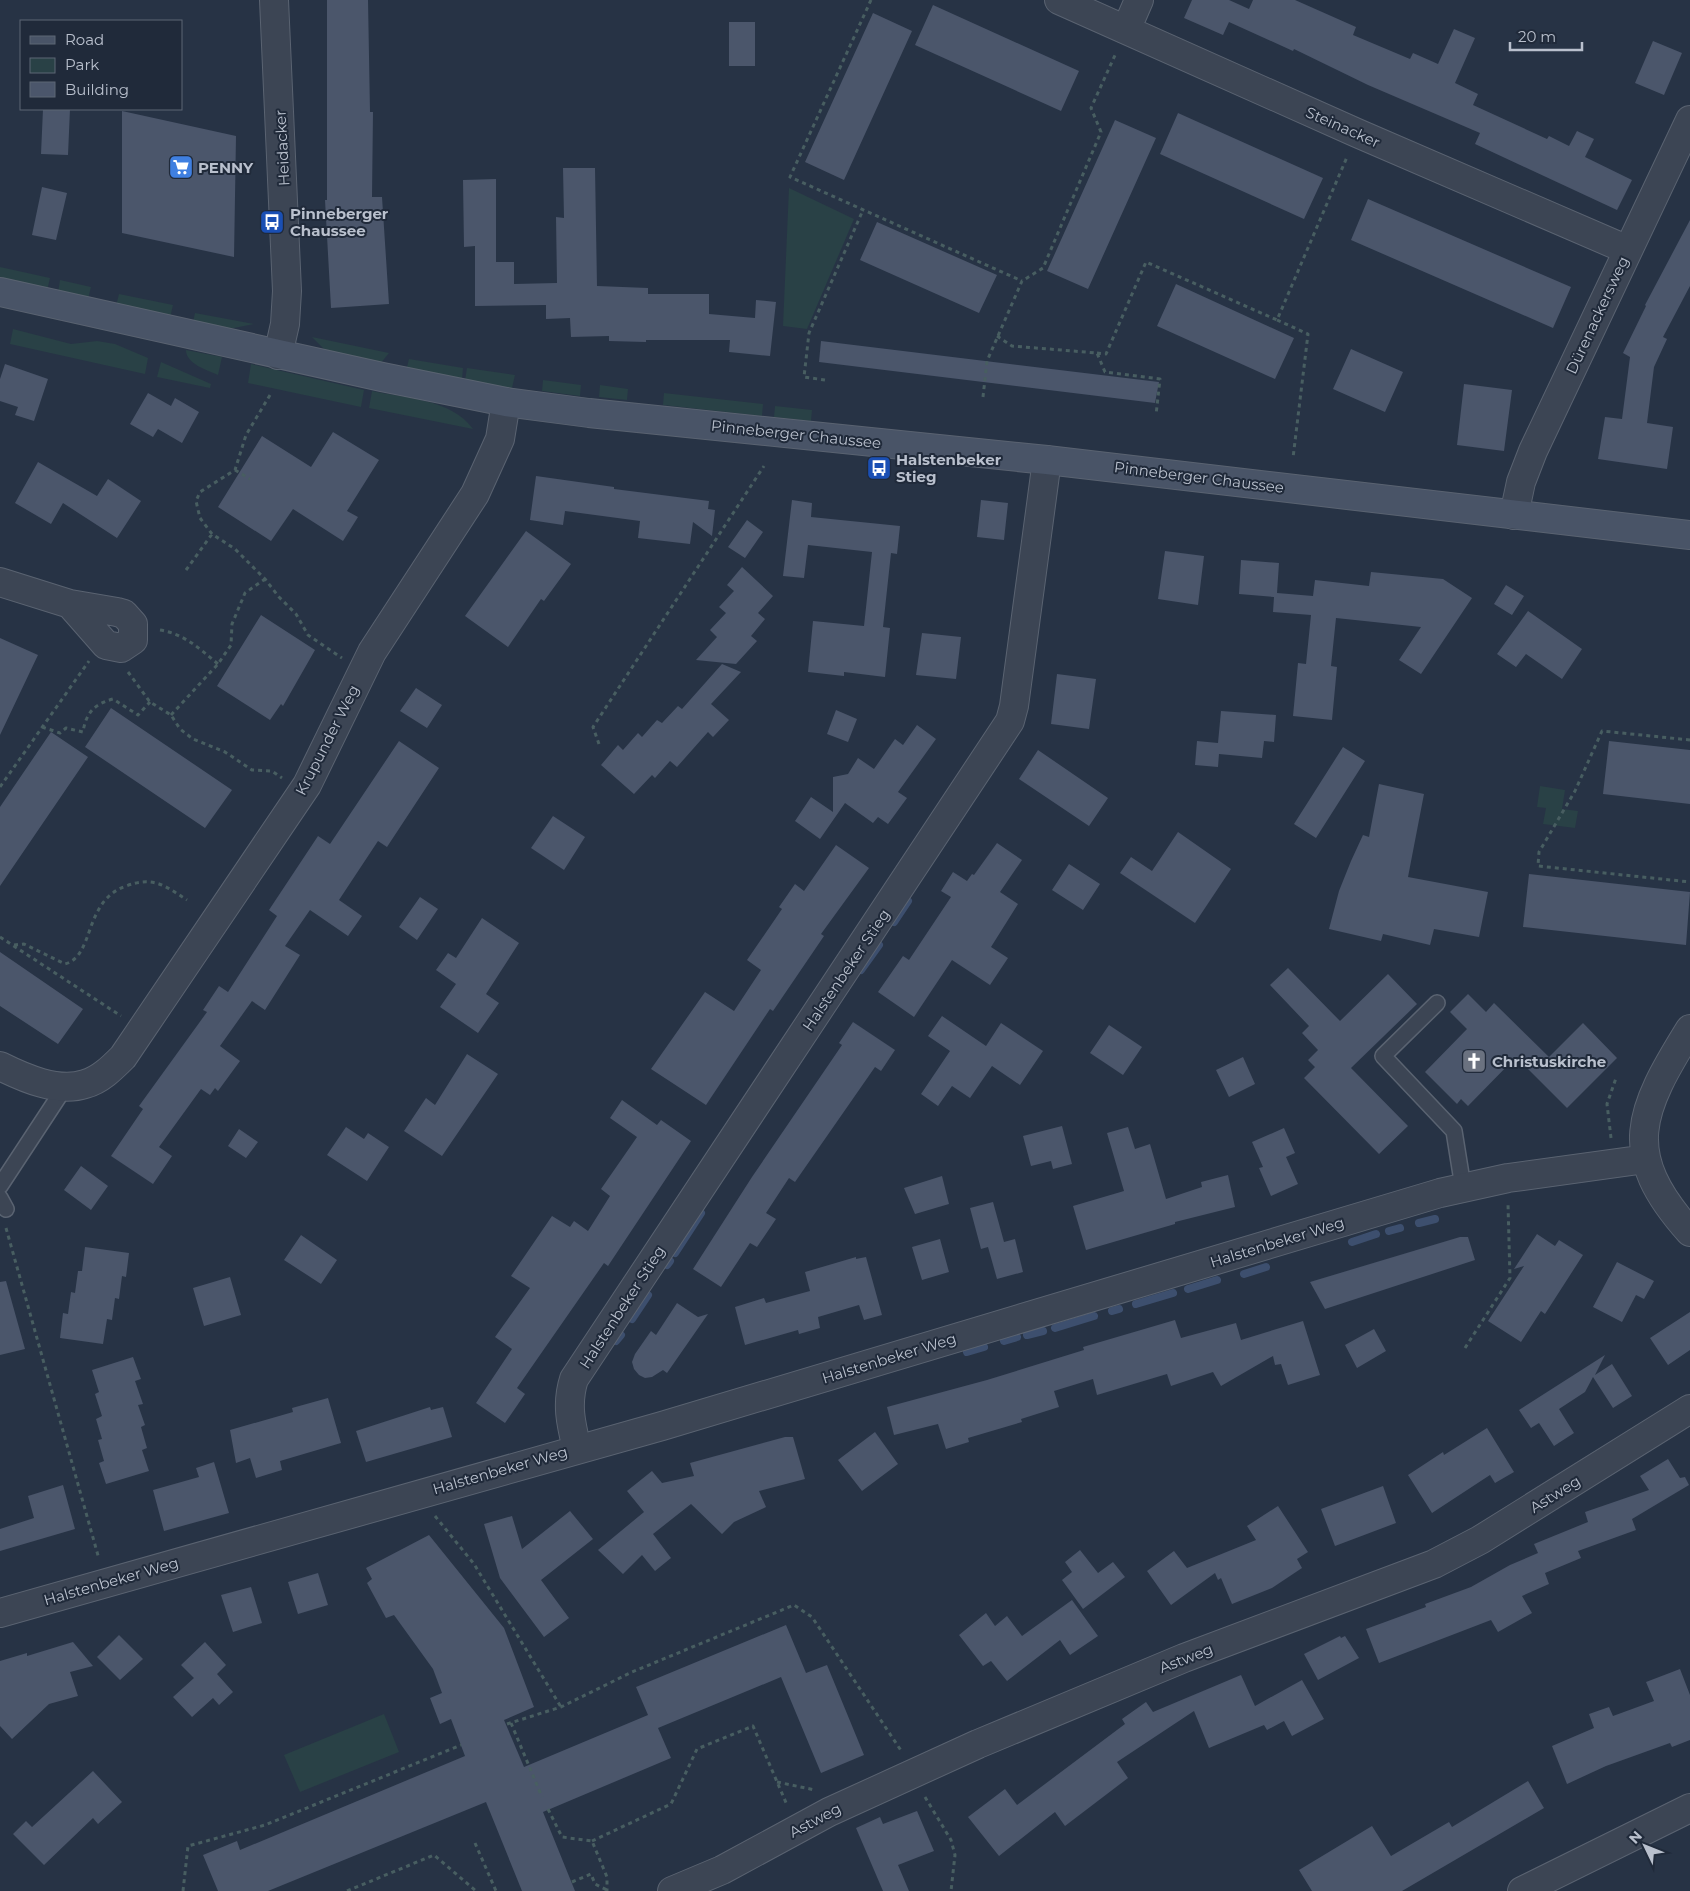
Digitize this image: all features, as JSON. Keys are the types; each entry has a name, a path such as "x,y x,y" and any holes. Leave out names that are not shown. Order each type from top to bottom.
{"main road":[{"name":"Pinneberger Chaussee","path":"0,292 278,355 506,402 589,413 1047,460 1690,534"}],"street":[{"name":"Heidacker","path":"274,0 287,291 285,324 278,355"},
{"name":"Steinacker","path":"1059,0 1357,133 1628,250"},
{"path":"1126,30 1139,0"},
{"name":"Dürenackersweg","path":"1514,515 1522,482 1533,451 1690,120"},
{"name":"Krupunder Weg","path":"65,1087 85,1084 106,1073 123,1057 307,785 372,652 475,494 500,439 506,402"},
{"name":"Halstenbeker Stieg","path":"577,1449 569,1413 569,1395 574,1379 1010,721 1014,706 1047,460"},
{"path":"0,582 70,604"},
{"path":"1690,1029 1656,1087 1650,1104 1644,1136 1646,1159 1660,1194 1690,1232"},
{"path":"0,1066 39,1082 65,1087"},
{"name":"Halstenbeker Weg","path":"0,1613 662,1426 1463,1187 1508,1178 1646,1159"},
{"name":"Astweg","path":"672,1891 722,1870 829,1812 978,1744 1176,1662 1434,1564 1511,1522 1690,1409"},
{"path":"1522,1891 1690,1808"}],"lane":[{"path":"1436,1003 1383,1056 1454,1131 1463,1187"},
{"path":"0,1186 65,1087"}],"path":[{"path":"871,0 790,177 1022,281"},
{"path":"983,396 987,361 1022,281 1043,268 1101,132 1091,108 1126,30"},
{"path":"1277,320 1357,133"},
{"path":"826,380 804,377 809,333 863,210"},
{"path":"998,336 1012,346 1106,354 1146,262 1308,334 1293,458"},
{"path":"1097,353 1105,372 1160,379 1156,415"},
{"path":"270,395 246,435 235,470 208,485 200,492 196,501 200,518 212,534 235,549 265,579 296,614 308,635 349,662"},
{"path":"599,744 593,727 764,466"},
{"path":"235,470 250,479"},
{"path":"186,570 212,534"},
{"path":"171,715 218,664 231,644 232,624 245,593 265,579"},
{"path":"160,630 177,633 188,639 218,664"},
{"path":"0,787 93,655"},
{"path":"125,668 150,702 171,715 180,728 193,739 225,752 252,770 272,772 289,783"},
{"path":"42,726 60,734 66,728 83,732 85,717 98,703 113,699 138,715 150,702"},
{"path":"1690,740 1602,730 1575,791 1539,852 1538,866 1690,882"},
{"path":"14,945 24,944 65,964 72,962 78,956 96,912 113,890 136,882 150,880 164,885 187,900"},
{"path":"0,938 14,945 121,1016"},
{"path":"1609,1143 1611,1138 1607,1104 1616,1078"},
{"path":"1466,1348 1510,1278 1508,1199"},
{"path":"3,1204 3,1219 101,1564"},
{"path":"416,1494 474,1564 560,1707"},
{"path":"506,1724 560,1707 632,1672 794,1605 812,1617 902,1752"},
{"path":"511,1723 542,1797"},
{"path":"548,1809 562,1837 592,1841 671,1804 697,1749 753,1726 788,1808"},
{"path":"183,1891 188,1846 265,1824 460,1745"},
{"path":"777,1782 823,1792"},
{"path":"920,1790 951,1840 955,1855 951,1891"},
{"path":"572,1882 591,1874 595,1884 607,1890 607,1877 592,1841"},
{"path":"475,1844 496,1891"},
{"path":"347,1891 434,1855 476,1891"}],"green space":[{"path":"789,188 854,219 807,329 783,326"},
{"path":"0,267 50,278 47,291 0,281"},
{"path":"60,280 91,287 88,299 58,293"},
{"path":"119,294 173,305 170,318 116,306"},
{"path":"195,313 254,324 229,329 193,322"},
{"path":"13,329 71,344 97,341 115,344 148,358 145,374 10,344"},
{"path":"312,337 389,353 380,364 326,351"},
{"path":"186,350 222,357 218,375 193,363 189,359"},
{"path":"409,359 463,368 462,380 406,371"},
{"path":"161,362 211,384 210,388 157,377"},
{"path":"251,364 364,390 361,407 248,383"},
{"path":"467,368 515,375 512,388 465,381"},
{"path":"543,380 581,385 580,396 542,391"},
{"path":"600,385 628,389 627,400 599,397"},
{"path":"372,391 427,401 453,411 473,429 369,408"},
{"path":"664,393 763,404 762,416 663,405"},
{"path":"775,406 812,410 811,421 774,417"},
{"path":"1540,786 1565,790 1562,809 1578,811 1575,828 1543,824 1546,808 1537,807"},
{"path":"384,1714 399,1752 300,1792 284,1755"}],"building":[{"path":"327,0 368,0 370,112 373,112 372,197 382,197 389,304 331,308 325,200 327,200"},
{"path":"1192,0 1229,0 1249,9 1253,0 1295,0 1356,27 1353,35 1410,59 1413,53 1438,64 1454,29 1475,38 1455,83 1478,94 1473,105 1547,139 1549,136 1569,146 1577,131 1594,139 1585,157 1632,180 1617,210 1475,144 1480,133 1368,85 1294,49 1293,51 1229,22 1223,35 1184,18"},
{"path":"933,5 1079,71 1061,111 915,45"},
{"path":"873,13 912,31 844,180 805,162"},
{"path":"729,22 755,22 755,66 729,66"},
{"path":"1653,41 1682,53 1664,95 1635,83"},
{"path":"43,110 70,110 68,155 41,154"},
{"path":"122,111 236,136 234,257 122,233"},
{"path":"1178,113 1323,178 1304,219 1160,154"},
{"path":"1115,120 1156,138 1088,289 1047,271"},
{"path":"563,168 595,168 597,286 648,288 648,294 709,294 709,314 755,318 756,300 776,302 770,356 729,352 730,340 646,340 646,342 609,341 609,336 571,337 570,318 546,319 546,305 475,306 475,246 464,247 463,180 496,179 496,262 514,262 514,284 557,283 556,217 564,218"},
{"path":"42,187 67,193 56,240 32,235"},
{"path":"1368,199 1571,287 1553,328 1351,240"},
{"path":"1690,220 1690,286 1663,337 1667,339 1654,367 1647,423 1673,427 1667,469 1598,459 1605,417 1622,419 1630,357 1623,353 1645,305"},
{"path":"877,222 997,275 979,313 860,260"},
{"path":"1176,284 1294,338 1275,379 1157,326"},
{"path":"821,341 1159,382 1155,403 819,362"},
{"path":"1351,349 1403,372 1385,412 1333,389"},
{"path":"5,364 48,379 34,421 15,415 18,407 0,401 0,379"},
{"path":"1464,384 1512,390 1504,451 1457,445"},
{"path":"148,393 171,406 175,398 199,412 182,443 158,429 153,437 130,424"},
{"path":"333,432 379,460 347,511 358,517 343,541 293,509 271,541 218,507 262,436 311,467"},
{"path":"38,462 97,496 108,479 141,501 117,538 63,503 51,524 15,503"},
{"path":"536,476 614,487 614,489 709,501 708,509 715,510 712,536 693,522 690,544 638,538 640,521 565,511 563,525 530,520"},
{"path":"792,500 812,503 811,517 900,526 897,554 891,553 883,627 890,628 885,677 844,672 844,676 808,672 813,621 864,626 872,552 808,545 804,578 783,576"},
{"path":"981,500 1008,503 1004,540 977,537"},
{"path":"747,520 763,532 745,558 728,547"},
{"path":"526,531 571,564 544,601 541,599 508,647 465,616"},
{"path":"1165,551 1204,556 1198,605 1158,599"},
{"path":"1241,560 1279,563 1277,593 1313,596 1315,580 1369,586 1371,572 1443,579 1472,598 1421,674 1399,660 1421,627 1336,618 1331,666 1337,667 1332,720 1293,716 1298,663 1306,664 1311,615 1273,612 1274,597 1239,594"},
{"path":"742,567 773,596 758,613 765,619 751,636 757,641 736,664 696,660 717,637 710,630 726,613 719,607 734,591 727,585"},
{"path":"1506,585 1524,596 1512,615 1494,604"},
{"path":"1528,611 1582,649 1562,679 1526,654 1516,667 1497,654"},
{"path":"261,615 315,650 283,706 281,704 270,720 217,686"},
{"path":"922,633 961,637 956,679 916,675"},
{"path":"0,638 38,655 0,735"},
{"path":"722,664 741,672 711,704 729,720 713,737 708,732 677,767 670,761 655,778 652,775 634,794 601,765 618,745 623,750 638,733 642,737 657,720 662,723 678,706 682,709"},
{"path":"1057,674 1096,679 1089,729 1051,724"},
{"path":"416,688 442,705 427,728 400,711"},
{"path":"111,708 232,790 205,828 85,747"},
{"path":"836,710 857,719 848,742 827,734"},
{"path":"1221,711 1276,715 1274,742 1264,741 1262,758 1219,754 1218,767 1195,765 1197,741 1218,743"},
{"path":"917,725 936,739 898,792 907,798 888,824 878,817 873,823 845,803 820,839 795,821 811,797 833,812 833,777 848,774 858,758 874,769 895,739 903,745"},
{"path":"51,732 88,757 0,886 0,807"},
{"path":"399,741 439,768 387,847 378,841 339,900 362,916 348,936 310,910 285,946 300,955 265,1010 252,1001 220,1046 240,1061 218,1091 215,1088 210,1095 201,1089 159,1147 172,1156 153,1184 111,1156 143,1109 139,1106 207,1012 203,1010 219,986 228,992 277,916 269,910 318,836 330,844"},
{"path":"1609,741 1690,750 1690,804 1603,794"},
{"path":"1343,747 1365,761 1316,838 1294,824"},
{"path":"1038,750 1108,798 1089,826 1019,779"},
{"path":"1379,784 1424,794 1408,877 1488,892 1479,937 1434,929 1430,945 1383,934 1381,941 1329,929 1339,891 1351,861 1363,835 1369,837"},
{"path":"553,816 585,837 564,870 531,848"},
{"path":"1178,832 1231,869 1195,923 1120,873 1131,857 1152,871"},
{"path":"997,843 1022,860 1000,892 1018,904 991,947 1008,958 990,985 952,960 914,1017 878,992 903,956 909,960 951,897 941,891 953,872 967,881 972,874 974,875"},
{"path":"836,845 869,868 821,934 824,936 773,1011 770,1009 706,1105 651,1069 705,992 734,1011 761,970 747,960 782,909 779,907 795,884 804,891"},
{"path":"1069,864 1100,884 1083,910 1052,890"},
{"path":"1529,874 1690,892 1686,945 1523,927"},
{"path":"420,897 438,909 417,940 399,927"},
{"path":"482,918 519,943 486,994 499,1003 478,1033 440,1007 456,984 436,970 448,953 456,958"},
{"path":"0,952 83,1009 58,1044 0,1006"},
{"path":"1288,968 1340,1021 1388,974 1417,1004 1351,1068 1408,1126 1379,1154 1304,1078 1315,1067 1308,1060 1318,1050 1302,1033 1309,1026 1270,985"},
{"name":"Christuskirche","path":"1468,994 1486,1012 1494,1003 1549,1057 1583,1023 1617,1058 1567,1108 1515,1058 1468,1106 1461,1099 1457,1104 1425,1072 1467,1029 1450,1012"},
{"path":"942,1016 986,1046 1001,1023 1043,1051 1020,1085 992,1066 970,1098 952,1086 938,1106 921,1094 950,1051 928,1036"},
{"path":"853,1022 895,1050 881,1071 875,1067 795,1182 789,1178 766,1213 776,1219 757,1247 750,1243 721,1287 693,1269 752,1177 842,1045 839,1043"},
{"path":"1109,1025 1142,1047 1123,1075 1090,1053"},
{"path":"467,1054 498,1074 442,1156 404,1131 426,1098 435,1105"},
{"path":"1243,1057 1255,1084 1229,1097 1216,1070"},
{"path":"622,1100 657,1125 661,1120 691,1141 608,1266 604,1263 517,1388 525,1394 505,1423 476,1403 512,1349 495,1337 530,1288 511,1276 552,1216 570,1227 574,1221 588,1231 610,1196 601,1189 637,1137 610,1118"},
{"path":"1062,1126 1072,1164 1053,1169 1051,1161 1031,1166 1023,1136"},
{"path":"346,1127 364,1139 368,1133 389,1147 367,1181 327,1155"},
{"path":"1128,1127 1135,1149 1150,1144 1166,1199 1202,1187 1201,1182 1228,1175 1235,1207 1175,1222 1175,1224 1086,1250 1073,1206 1124,1191 1107,1133"},
{"path":"1284,1128 1295,1153 1286,1157 1298,1184 1271,1196 1259,1168 1263,1167 1252,1142"},
{"path":"239,1129 258,1142 246,1158 228,1146"},
{"path":"81,1166 108,1186 91,1210 64,1190"},
{"path":"942,1176 949,1204 915,1214 904,1188"},
{"path":"993,1202 1004,1242 1015,1239 1023,1272 997,1279 988,1247 981,1249 970,1208"},
{"path":"1537,1234 1555,1246 1559,1240 1583,1255 1545,1314 1541,1311 1521,1342 1488,1321 1524,1266 1514,1269"},
{"path":"301,1235 337,1260 321,1284 284,1260"},
{"path":"1460,1237 1468,1237 1475,1260 1325,1309 1310,1282"},
{"path":"940,1239 949,1272 922,1280 912,1247"},
{"path":"85,1247 129,1253 126,1277 122,1276 119,1299 115,1298 112,1320 107,1319 103,1344 60,1338 63,1313 68,1314 71,1292 75,1293 78,1271 82,1271"},
{"path":"856,1257 856,1259 866,1257 882,1315 864,1320 859,1305 818,1317 820,1328 799,1334 798,1330 745,1345 735,1307 764,1298 766,1303 810,1291 805,1272"},
{"path":"1617,1262 1654,1281 1644,1299 1636,1295 1622,1322 1593,1307"},
{"path":"230,1277 241,1315 204,1326 193,1288"},
{"path":"6,1281 25,1349 0,1355 0,1282"},
{"path":"677,1303 698,1317 708,1314 667,1373 663,1370 652,1377 645,1378 634,1369 632,1362 635,1354 651,1331 656,1335"},
{"path":"1690,1312 1690,1350 1668,1365 1650,1338"},
{"path":"1175,1320 1181,1338 1236,1323 1241,1340 1303,1321 1320,1375 1288,1385 1281,1364 1275,1365 1273,1356 1221,1386 1213,1372 1171,1386 1167,1374 1097,1395 1093,1379 1054,1391 1059,1407 1021,1419 1022,1422 968,1438 969,1442 946,1449 938,1424 894,1435 887,1407 987,1380 1084,1350 1083,1347"},
{"path":"1374,1329 1386,1351 1357,1368 1345,1345"},
{"path":"1605,1355 1595,1375 1612,1364 1632,1396 1613,1408 1593,1377 1585,1392 1559,1409 1574,1433 1554,1446 1539,1423 1531,1428 1519,1410"},
{"path":"133,1357 141,1379 135,1381 143,1404 138,1405 145,1425 141,1427 147,1448 142,1450 149,1471 106,1484 99,1463 104,1461 98,1440 102,1439 96,1419 102,1416 95,1394 99,1392 92,1370"},
{"path":"328,1398 341,1443 280,1461 282,1470 256,1478 250,1458 236,1463 230,1430 293,1412 292,1408"},
{"path":"430,1407 431,1410 443,1407 452,1437 366,1462 356,1431"},
{"path":"1487,1428 1514,1472 1495,1483 1490,1475 1432,1513 1408,1475 1443,1452 1444,1455"},
{"path":"875,1432 898,1464 862,1491 838,1460"},
{"path":"785,1437 793,1437 805,1479 759,1491 766,1507 734,1522 722,1534 691,1504 653,1534 671,1558 655,1571 642,1555 623,1574 598,1550 644,1512 627,1491 652,1471 662,1483 694,1476 690,1463"},
{"path":"1668,1459 1680,1478 1685,1477 1689,1485 1632,1519 1636,1530 1578,1551 1581,1558 1545,1573 1549,1584 1522,1596 1532,1613 1498,1632 1491,1620 1379,1663 1366,1629 1426,1607 1425,1604 1471,1587 1510,1565 1538,1553 1534,1544 1588,1522 1585,1512 1649,1490 1640,1476"},
{"path":"214,1462 229,1513 164,1531 153,1490 199,1477 196,1468"},
{"path":"63,1485 75,1529 0,1551 0,1529 34,1518 28,1496"},
{"path":"1383,1486 1396,1523 1335,1546 1321,1509"},
{"path":"1278,1506 1308,1552 1297,1559 1302,1568 1272,1588 1232,1604 1221,1578 1218,1580 1215,1573 1171,1605 1147,1571 1174,1551 1187,1568 1256,1540 1247,1526"},
{"path":"570,1511 593,1539 541,1580 569,1618 544,1637 500,1578 484,1524 512,1516 522,1549"},
{"path":"429,1535 504,1628 534,1707 504,1720 524,1767 648,1715 636,1687 786,1625 806,1673 827,1665 864,1755 821,1773 781,1677 658,1728 671,1758 543,1812 575,1891 522,1891 486,1802 268,1891 218,1891 203,1855 237,1841 240,1850 465,1756 451,1719 440,1724 430,1698 442,1693 433,1669 394,1615 386,1618 367,1583 372,1579 366,1568"},
{"path":"1080,1550 1098,1573 1113,1562 1125,1577 1083,1609 1062,1580 1072,1572 1065,1562"},
{"path":"318,1573 328,1605 298,1614 288,1582"},
{"path":"251,1587 262,1623 233,1632 221,1595"},
{"path":"1072,1600 1098,1636 1070,1655 1060,1640 1007,1681 991,1661 983,1666 959,1635 986,1613 995,1626 1007,1616 1022,1636"},
{"path":"119,1635 143,1659 120,1680 97,1657"},
{"path":"1340,1636 1341,1638 1345,1636 1359,1658 1318,1680 1304,1654"},
{"path":"73,1642 93,1666 70,1672 78,1696 49,1704 12,1739 0,1726 0,1661 27,1653 27,1656"},
{"path":"205,1642 226,1665 217,1674 233,1692 219,1705 213,1698 192,1717 173,1697 194,1678 181,1665"},
{"path":"1680,1669 1690,1695 1690,1740 1672,1747 1670,1743 1606,1766 1567,1784 1552,1746 1594,1728 1589,1714 1609,1707 1613,1716 1654,1701 1646,1682"},
{"path":"1241,1675 1255,1706 1302,1680 1324,1719 1292,1736 1284,1721 1267,1730 1264,1725 1209,1748 1194,1711 1117,1762 1128,1778 1065,1826 1055,1812 999,1856 968,1817 1005,1789 1017,1805 1125,1724 1122,1719 1146,1702 1153,1712"},
{"path":"93,1771 122,1802 98,1824 93,1818 44,1865 13,1834 26,1821 32,1827"},
{"path":"1528,1781 1544,1808 1402,1891 1312,1891 1299,1870 1372,1826 1391,1856 1449,1822 1452,1827"},
{"path":"917,1811 934,1851 898,1865 909,1891 883,1891 856,1828 880,1817 883,1824"}],"waterway":[{"path":"894,922 908,901"},
{"path":"861,970 879,945"},
{"path":"675,1253 701,1213"},
{"path":"1419,1223 1435,1219"},
{"path":"1389,1231 1400,1228"},
{"path":"1352,1242 1376,1234"},
{"path":"667,1265 670,1261"},
{"path":"1244,1274 1266,1267"},
{"path":"1188,1289 1217,1280"},
{"path":"1136,1304 1173,1293"},
{"path":"632,1319 648,1295"},
{"path":"1112,1311 1119,1309"},
{"path":"1055,1328 1094,1316"},
{"path":"1027,1335 1043,1331"},
{"path":"616,1341 621,1335"},
{"path":"1004,1341 1017,1337"},
{"path":"967,1352 984,1347"}],"place":[{"name":"PENNY","path":"181,167"},
{"name":"Pinneberger Chaussee","path":"272,222"},
{"name":"Halstenbeker Stieg","path":"879,468"},
{"name":"Christuskirche","path":"1474,1061"}]}
